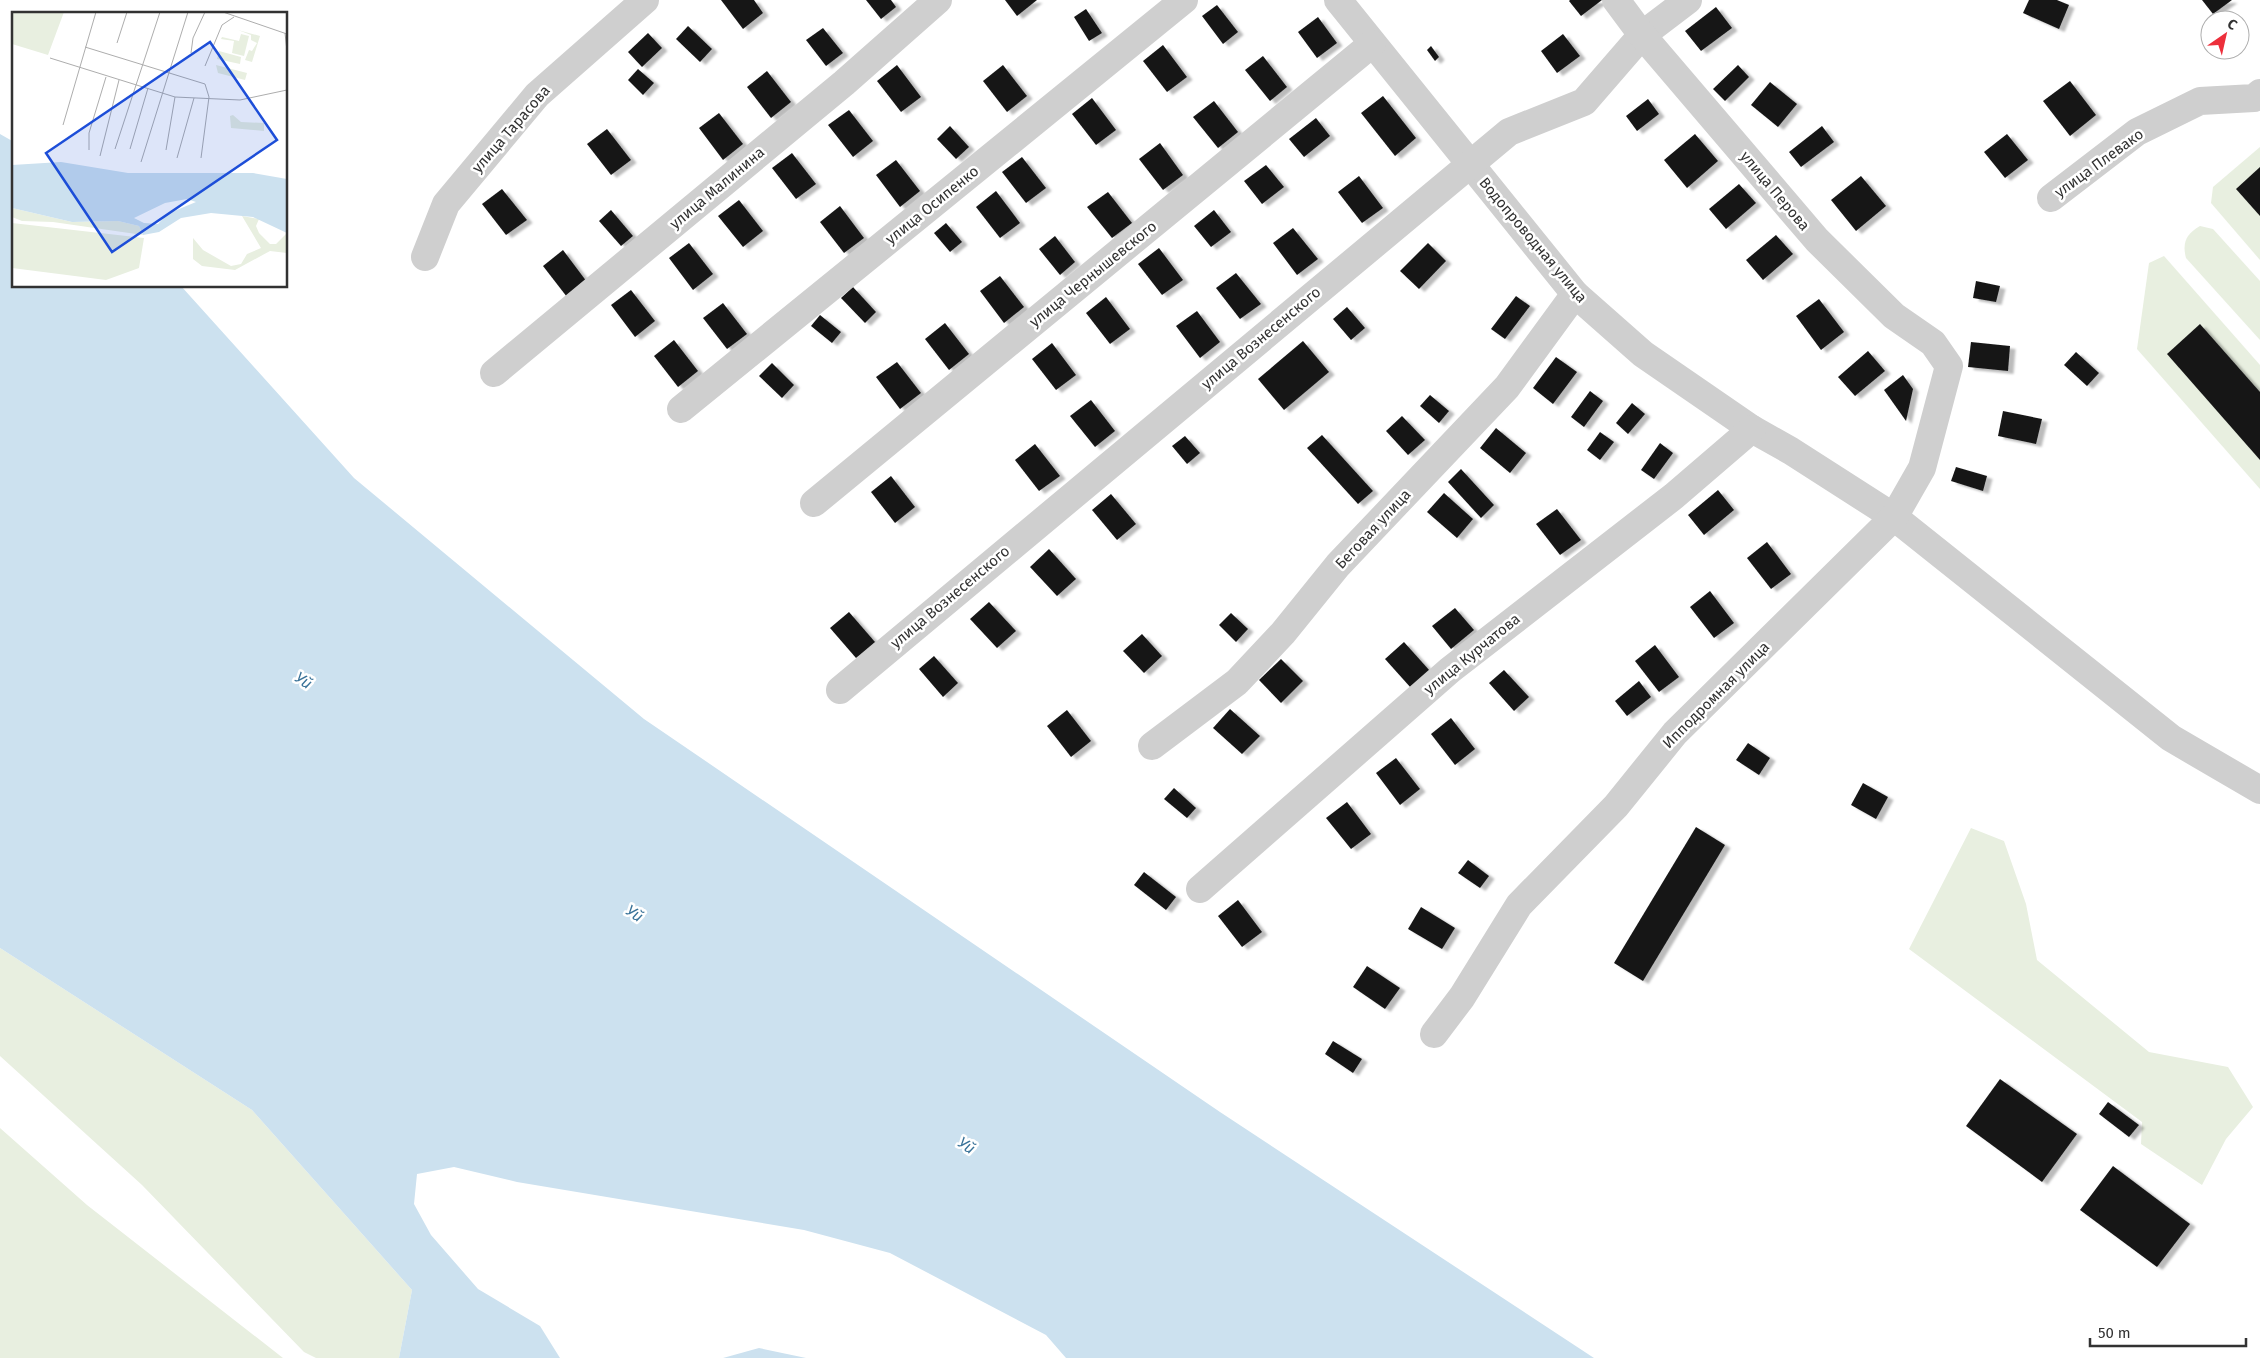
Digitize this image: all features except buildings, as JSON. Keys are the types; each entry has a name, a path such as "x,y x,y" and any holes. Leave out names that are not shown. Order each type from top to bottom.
{"street":[{"name":"улица Тарасова","path":"426,257 446,204 537,95 645,0"},
{"name":"улица Малинина","path":"494,373 844,83 938,0"},
{"name":"улица Осипенко","path":"681,409 1184,0"},
{"name":"Водопроводная улица","path":"1338,0 1575,294 1642,354 1752,429 1791,451 1894,518 2171,738 2260,790"},
{"name":"улица Перова","path":"1616,0 1642,35 1817,240 1894,316 1933,343 1949,366"},
{"name":"улица Вознесенского","path":"840,690 1509,132 1584,102 1642,35 1688,0"},
{"name":"улица Чернышевского","path":"814,504 1372,44"},
{"name":"улица Плевако","path":"2051,198 2137,132 2200,101 2254,98 2260,93"},
{"name":"Беговая улица","path":"1152,746 1237,682 1283,633 1338,565 1507,387 1575,294"},
{"name":"Ипподромная улица","path":"1434,1034 1462,997 1519,905 1616,806 1675,733 1894,518 1922,468 1949,366"},
{"name":"улица Курчатова","path":"1200,889 1450,670 1674,496 1752,429"}],"green space":[{"path":"2260,147 2260,260 2211,203 2213,187"},
{"path":"2200,226 2213,229 2260,281 2260,340 2186,258 2186,239 2191,232"},
{"path":"2164,256 2260,365 2260,489 2137,349 2149,263"},
{"path":"1971,828 2004,841 2026,904 2037,960 2149,1052 2228,1067 2253,1107 2226,1139 2202,1185 2141,1144 2142,1122 1909,949"},
{"path":"0,948 252,1110 412,1290 399,1358 316,1358 304,1352 142,1185 0,1056"},
{"path":"0,1128 87,1205 283,1358 0,1358"}],"water":[{"name":"Уй","path":"0,134 12,141 12,288 183,288 354,478 644,719 1220,1112 1594,1358 1066,1358 1046,1335 890,1253 804,1230 517,1182 454,1167 417,1174 414,1204 431,1235 478,1289 540,1326 560,1358 399,1358 412,1290 252,1110 0,948"},
{"path":"759,1348 806,1358 723,1358"}]}
